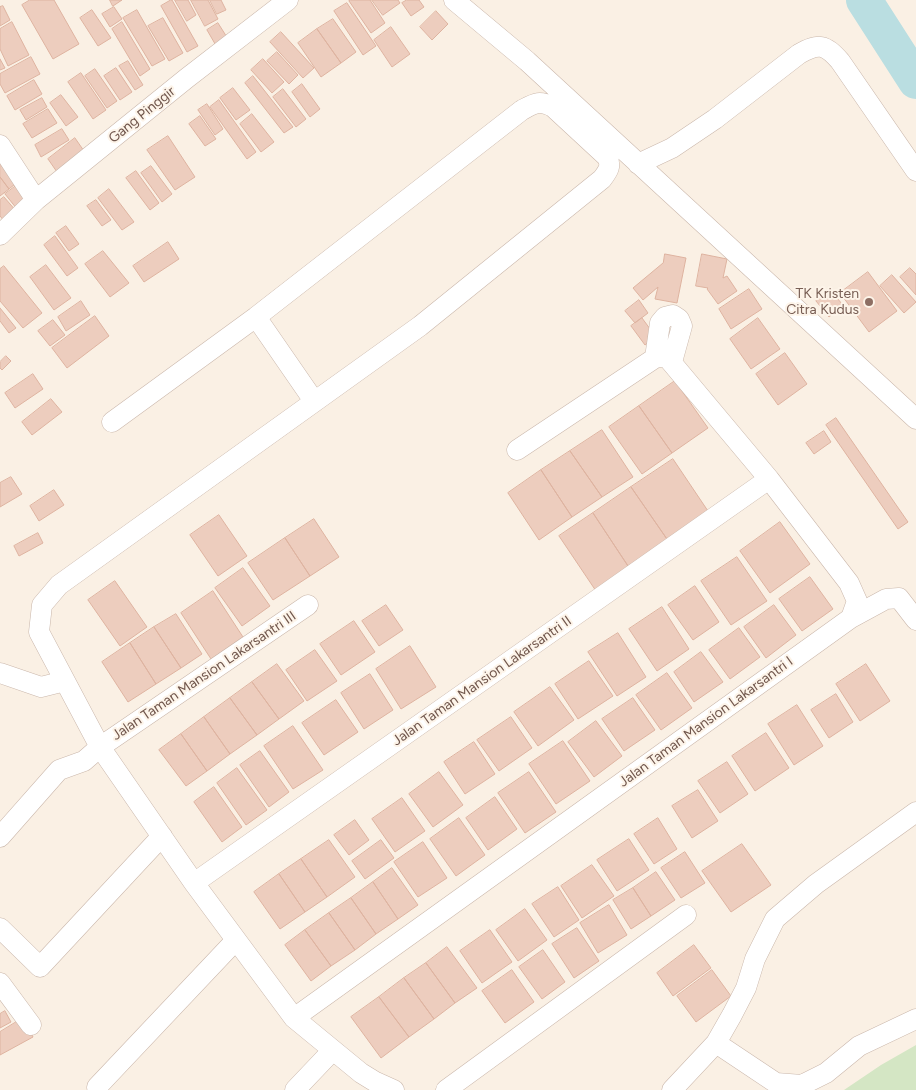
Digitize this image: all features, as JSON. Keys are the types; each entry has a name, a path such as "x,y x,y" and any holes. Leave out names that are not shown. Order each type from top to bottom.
{"street":[{"name":"Gang Pinggir","path":"0,235 36,200 187,78 288,0"},
{"path":"454,0 527,61 916,419"},
{"path":"638,164 672,148 715,119 799,54 812,47 823,47 840,60 916,171"},
{"path":"112,422 256,317 522,110 535,103 543,102 553,107 607,157 610,162 609,170 602,179 420,326 59,585 42,605 39,632 100,747 194,883 294,1018 361,1073 394,1090"},
{"path":"0,145 36,200"},
{"path":"256,317 314,401"},
{"path":"517,450 664,359 769,479 849,583 857,601 851,618"},
{"name":"Jalan Taman Mansion Lakarsantri II","path":"194,883 769,479"},
{"name":"Jalan Taman Mansion Lakarsantri I","path":"294,1018 851,618 886,599 899,598 916,620"},
{"name":"Jalan Taman Mansion Lakarsantri III","path":"0,837 59,770 84,761 100,747 308,605"},
{"path":"0,673 41,687 65,681"},
{"path":"672,1090 716,1042 746,988 755,959 775,919 816,884 916,812"},
{"path":"0,928 40,967 162,836"},
{"path":"446,1090 686,915"},
{"path":"97,1088 236,940"},
{"path":"0,983 31,1025"},
{"path":"716,1042 776,1083 802,1085 826,1073 860,1046 916,1019"},
{"path":"295,1090 333,1050"}],"green space":[{"path":"916,1045 916,1090 844,1090 881,1065"}],"building":[{"path":"30,0 54,0 79,44 53,59 22,5"},
{"path":"110,0 122,0 113,6"},
{"path":"171,0 198,46 187,52 161,6"},
{"path":"175,0 188,0 196,15 187,21"},
{"path":"191,0 208,0 218,19 205,26"},
{"path":"210,0 221,0 226,10 217,14"},
{"path":"370,0 385,23 371,33 349,1"},
{"path":"372,0 398,0 400,3 383,15"},
{"path":"407,0 419,0 424,7 411,16 402,3"},
{"path":"347,3 376,46 363,55 334,11"},
{"path":"3,6 10,20 0,26 0,7"},
{"path":"114,7 122,19 110,27 102,14"},
{"path":"92,10 111,38 98,46 80,18"},
{"path":"137,10 165,59 152,66 123,18"},
{"path":"436,11 448,24 432,40 420,27"},
{"path":"163,18 183,53 169,61 148,26"},
{"path":"333,19 356,52 341,63 317,29"},
{"path":"12,22 29,55 8,66 0,49 0,29"},
{"path":"122,22 150,69 140,76 112,29"},
{"path":"218,23 230,42 218,49 207,30"},
{"path":"391,27 410,54 392,67 374,40"},
{"path":"317,29 341,63 321,77 298,43"},
{"path":"281,32 314,68 303,78 270,42"},
{"path":"277,52 298,75 289,84 267,61"},
{"path":"31,57 40,74 5,93 0,84 0,74"},
{"path":"0,59 5,68 0,70"},
{"path":"263,59 284,82 272,93 251,70"},
{"path":"128,61 143,85 135,90 119,66"},
{"path":"116,68 132,92 120,100 104,76"},
{"path":"95,69 117,101 107,108 85,76"},
{"path":"81,73 106,110 93,119 68,82"},
{"path":"253,76 293,127 284,133 245,83"},
{"path":"34,80 42,94 15,110 7,96"},
{"path":"302,84 320,109 310,117 292,92"},
{"path":"233,88 250,110 236,120 220,98"},
{"path":"283,89 306,119 296,127 273,97"},
{"path":"61,95 78,117 66,126 50,103"},
{"path":"42,98 47,107 26,120 20,110"},
{"path":"219,100 256,152 247,159 210,107"},
{"path":"207,104 223,129 215,135 198,110"},
{"path":"48,109 57,123 32,138 23,124"},
{"path":"252,114 274,142 261,152 240,124"},
{"path":"200,116 216,139 205,146 189,124"},
{"path":"62,129 69,140 41,157 35,145"},
{"path":"168,136 195,177 175,190 147,150"},
{"path":"75,138 84,151 57,172 48,159"},
{"path":"0,161 20,180 9,189 0,177"},
{"path":"151,166 172,194 162,202 141,173"},
{"path":"136,171 159,203 150,210 126,178"},
{"path":"0,177 9,189 0,196"},
{"path":"20,183 32,197 17,209 5,194"},
{"path":"109,189 134,222 122,230 98,198"},
{"path":"4,197 17,212 5,222 0,216 0,200"},
{"path":"96,200 111,220 102,226 87,206"},
{"path":"66,226 79,244 69,251 56,233"},
{"path":"55,236 78,268 67,276 44,245"},
{"path":"168,242 179,259 144,282 133,266"},
{"path":"103,251 129,283 110,297 85,264"},
{"path":"665,254 686,258 677,303 655,299 658,287 643,300 633,288 663,263"},
{"path":"702,254 727,259 723,278 727,276 737,291 718,304 708,288 696,286"},
{"path":"46,265 71,298 54,310 30,277"},
{"path":"4,266 42,313 23,328 0,301 0,269"},
{"path":"910,268 916,274 916,295 900,277"},
{"name":"TK Kristen Citra Kudus","path":"868,272 897,311 869,332 840,293"},
{"path":"892,275 916,302 904,313 880,286"},
{"path":"749,289 762,309 731,329 719,309"},
{"path":"830,290 843,305 829,317 816,301"},
{"path":"639,300 648,313 635,323 625,311"},
{"path":"81,301 90,315 66,331 58,317"},
{"path":"0,308 16,328 9,333 0,321"},
{"path":"95,316 109,336 67,368 52,348"},
{"path":"642,318 656,337 645,345 631,326"},
{"path":"758,318 780,349 751,369 730,339"},
{"path":"53,320 65,335 50,346 38,331"},
{"path":"785,353 807,384 778,405 756,374"},
{"path":"6,356 11,361 2,370 0,362"},
{"path":"33,374 43,389 15,408 5,393"},
{"path":"675,381 708,428 672,453 639,406"},
{"path":"51,399 62,412 32,435 22,422"},
{"path":"639,406 672,453 642,474 609,427"},
{"path":"836,418 908,522 898,529 826,425"},
{"path":"602,430 633,477 602,497 570,451"},
{"path":"824,431 831,442 814,454 806,443"},
{"path":"570,451 602,497 572,517 541,470"},
{"path":"673,459 710,514 669,542 631,487"},
{"path":"541,470 572,517 539,540 508,493"},
{"path":"11,477 22,494 0,507 0,483"},
{"path":"631,487 669,542 630,569 593,513"},
{"path":"54,490 64,505 39,521 30,506"},
{"path":"593,513 630,569 596,591 559,536"},
{"path":"219,515 247,556 218,576 190,535"},
{"path":"314,519 339,557 310,576 285,538"},
{"path":"780,522 810,564 770,593 740,551"},
{"path":"38,533 43,543 19,556 14,546"},
{"path":"285,538 310,576 273,600 248,563"},
{"path":"737,557 767,601 731,625 701,581"},
{"path":"243,568 270,606 242,626 215,588"},
{"path":"810,577 833,609 802,631 779,599"},
{"path":"115,581 147,627 120,646 88,600"},
{"path":"695,586 719,622 693,640 668,605"},
{"path":"213,591 243,637 211,659 181,613"},
{"path":"386,605 403,630 379,646 362,621"},
{"path":"774,605 796,635 766,658 744,627"},
{"path":"662,607 689,649 657,671 629,629"},
{"path":"176,614 202,654 181,668 154,627"},
{"path":"354,621 375,652 341,675 320,644"},
{"path":"154,627 181,668 156,684 130,643"},
{"path":"739,628 760,657 730,679 709,650"},
{"path":"618,633 646,677 617,696 588,652"},
{"path":"130,643 156,684 128,702 102,662"},
{"path":"410,646 436,687 401,709 376,669"},
{"path":"315,650 337,681 307,701 286,670"},
{"path":"701,652 723,682 694,702 674,672"},
{"path":"589,661 613,696 578,719 555,684"},
{"path":"277,664 304,701 279,719 252,682"},
{"path":"866,664 890,701 860,721 836,684"},
{"path":"667,673 692,708 661,730 636,695"},
{"path":"370,674 393,710 364,729 341,693"},
{"path":"252,682 279,719 257,735 230,698"},
{"path":"550,687 574,720 538,746 514,712"},
{"path":"836,694 853,722 829,738 811,710"},
{"path":"230,698 257,735 230,754 204,717"},
{"path":"633,698 655,730 624,751 602,719"},
{"path":"336,700 358,732 324,755 302,723"},
{"path":"797,705 823,746 794,765 768,724"},
{"path":"204,717 230,754 207,771 181,734"},
{"path":"511,717 532,748 499,771 477,740"},
{"path":"596,721 622,756 594,777 568,742"},
{"path":"293,726 323,770 293,789 264,746"},
{"path":"766,733 789,768 755,791 732,756"},
{"path":"181,734 207,771 186,786 159,750"},
{"path":"563,741 590,781 556,804 529,764"},
{"path":"474,742 495,774 465,794 444,762"},
{"path":"260,751 289,792 269,807 240,765"},
{"path":"727,762 748,794 720,813 698,781"},
{"path":"237,768 267,810 246,825 217,783"},
{"path":"439,772 463,805 433,827 409,794"},
{"path":"529,772 556,812 525,833 498,793"},
{"path":"214,787 242,827 222,842 194,802"},
{"path":"698,790 718,821 692,838 672,806"},
{"path":"495,797 517,829 488,850 466,818"},
{"path":"402,798 425,831 395,852 372,819"},
{"path":"459,818 485,855 456,876 430,839"},
{"path":"658,818 677,849 654,864 634,834"},
{"path":"355,820 369,840 349,855 334,835"},
{"path":"629,839 649,870 617,891 597,860"},
{"path":"329,840 355,877 327,897 301,859"},
{"path":"381,840 394,858 365,879 352,861"},
{"path":"423,842 447,878 418,897 394,862"},
{"path":"742,844 771,885 731,912 702,871"},
{"path":"685,852 705,883 681,898 661,868"},
{"path":"301,859 327,897 305,912 279,874"},
{"path":"592,865 614,896 582,918 561,886"},
{"path":"392,868 418,905 398,919 373,882"},
{"path":"656,872 675,900 651,916 633,888"},
{"path":"279,874 305,912 280,929 254,892"},
{"path":"373,882 398,919 376,934 351,898"},
{"path":"558,887 579,920 554,937 532,904"},
{"path":"633,888 651,916 631,929 613,900"},
{"path":"351,898 376,934 355,950 329,913"},
{"path":"609,905 627,935 598,953 580,923"},
{"path":"525,909 547,940 518,961 496,930"},
{"path":"329,913 355,950 331,966 305,930"},
{"path":"577,928 599,961 574,978 552,944"},
{"path":"305,930 331,966 311,981 285,945"},
{"path":"490,930 512,962 482,983 460,951"},
{"path":"694,945 711,968 673,996 657,973"},
{"path":"447,947 477,988 455,1003 426,963"},
{"path":"543,950 565,982 542,999 519,967"},
{"path":"426,963 455,1003 434,1019 404,978"},
{"path":"512,970 534,1002 505,1023 482,991"},
{"path":"712,970 731,996 696,1022 677,996"},
{"path":"404,978 434,1019 409,1037 379,997"},
{"path":"379,997 409,1037 381,1058 351,1017"},
{"path":"5,1011 11,1022 0,1028 0,1014"},
{"path":"23,1018 33,1037 0,1055 0,1032"}],"waterway":[{"path":"864,0 916,81"}],"place":[{"name":"TK Kristen Citra Kudus","path":"869,302"}]}
